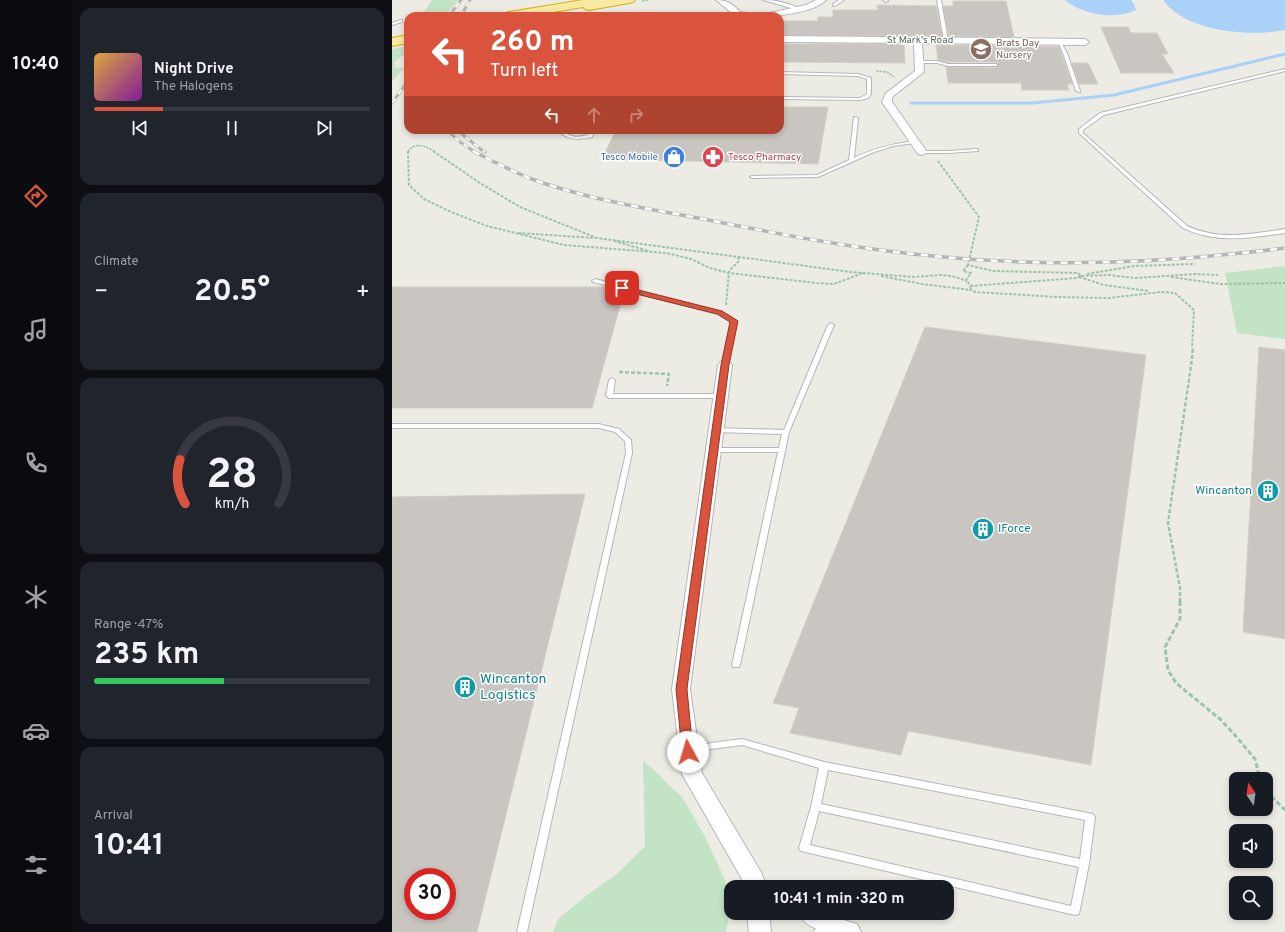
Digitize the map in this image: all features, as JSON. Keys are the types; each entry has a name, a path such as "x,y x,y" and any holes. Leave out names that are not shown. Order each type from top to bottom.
{"highway":[{"path":"532,12 603,0"},
{"path":"561,12 629,0"},
{"path":"392,37 404,35"},
{"path":"392,42 404,40"}],"street":[{"path":"720,0 732,8 734,12"},
{"path":"784,12 808,7 822,0"},
{"name":"St Mark's Road","path":"784,39 1085,42"},
{"path":"918,40 920,72 888,96 887,102 922,152"},
{"path":"725,365 681,689 692,774 756,880"},
{"path":"759,920 760,932"},
{"path":"820,920 837,931"}],"lane":[{"path":"764,0 784,4 798,9"},
{"path":"834,5 842,0"},
{"path":"939,0 946,41"},
{"path":"392,24 401,21"},
{"path":"1059,42 1065,53 1078,91"},
{"path":"920,62 948,65 996,65"},
{"path":"1285,70 1102,114 1081,130 1081,133 1086,139 1179,222 1191,230 1200,234 1216,236 1285,231"},
{"path":"784,73 858,74 869,78 869,94 861,99 784,98"},
{"path":"851,161 856,118"},
{"path":"564,134 568,138 577,139 590,136 591,134"},
{"path":"752,177 818,176 872,151 892,145 914,142"},
{"path":"922,152 976,150"},
{"path":"595,281 723,314 734,321 725,365"},
{"path":"736,666 786,432 831,325"},
{"path":"612,380 609,396 721,396"},
{"path":"392,426 600,426 617,430 628,440 629,453 522,932"},
{"path":"717,430 786,432"},
{"path":"714,450 783,450"},
{"path":"688,752 711,746 742,742 824,766 1090,817 1084,864 1075,911 804,848 816,807 824,766"},
{"path":"816,807 1084,864"}],"path":[{"path":"597,238 520,207 480,183 425,145 414,146 408,150 409,185 424,199 451,212 487,226 564,245 666,253 729,273 834,284 863,273"},
{"path":"968,282 967,277 971,273 963,271 968,265 979,218"},
{"path":"513,233 604,238 872,274 914,277 941,275 952,276 968,282 971,286 969,288 972,290"},
{"path":"604,238 656,252"},
{"path":"723,314 728,299 730,269 739,261 738,256"},
{"path":"971,286 998,285 1080,276 1135,266 1195,264"},
{"path":"968,265 993,271 1078,273 1087,281 1097,284 1151,292 1175,293 1194,310 1192,358 1168,523 1180,588 1180,620 1166,646 1168,670 1176,683 1220,719 1234,734 1255,759 1258,772"},
{"path":"872,274 922,284 972,290 975,292 991,294 1108,298 1151,292"},
{"path":"1080,276 1108,275 1135,278 1196,274 1218,275"},
{"path":"1166,277 1226,284 1285,282"},
{"path":"613,372 669,374 665,396"},
{"path":"1273,798 1285,810"}],"green space":[{"path":"432,0 458,0 448,12 424,12"},
{"path":"404,47 404,55 396,60 394,64 397,67 393,68 404,68 392,81 392,49"},
{"path":"1285,266 1285,339 1237,333 1225,273"},
{"path":"643,760 683,798 706,839 725,880 724,920 728,920 726,932 553,932 558,919 587,895 618,873 645,846"}],"water":[{"path":"1065,0 1131,0 1136,10 1118,15 1099,14 1081,9"},
{"path":"1163,0 1285,0 1285,30 1254,33 1219,30 1187,19 1173,11"}],"building":[{"path":"953,1 1006,1 1014,37 949,36 943,6 953,6"},
{"path":"877,5 936,6 942,36 784,35 784,21 818,21 818,17 833,17 833,10 878,10"},
{"path":"1101,27 1128,27 1131,33 1157,33 1168,54 1162,54 1174,73 1121,73"},
{"path":"784,44 904,44 905,63 784,62"},
{"path":"936,45 1059,47 1072,84 1067,84 1069,90 1022,90 1021,83 948,83 946,67 996,68 999,64 996,62 948,62 938,60"},
{"path":"1072,63 1088,63 1098,84 1079,84"},
{"path":"784,107 828,107 818,164 602,159 614,134 784,134"},
{"path":"392,287 606,287 624,291 592,408 392,408"},
{"name":"IForce","path":"925,327 1146,355 1091,765 908,731 901,755 790,733 799,708 773,703"},
{"name":"Wincanton","path":"1259,347 1285,350 1285,639 1243,632"},
{"name":"Wincanton Logistics","path":"585,494 477,932 392,932 392,497"}],"waterway":[{"path":"911,103 1033,103 1114,95 1285,54"}],"railway":[{"path":"452,12 461,0"},
{"path":"463,12 470,0"},
{"path":"392,103 404,86"},
{"path":"451,134 475,152"},
{"path":"462,134 484,152"},
{"path":"475,152 529,178 593,197 637,207 789,235 904,253 977,260 1065,263 1153,260 1285,248"}],"place":[{"name":"Brats Day Nursery","path":"981,49"},
{"name":"Tesco Mobile","path":"674,157"},
{"name":"Tesco Pharmacy","path":"713,157"},
{"name":"Wincanton","path":"1268,491"},
{"name":"IForce","path":"983,529"},
{"name":"Wincanton Logistics","path":"465,687"}],"route":[{"path":"622,288 720,313 734,321 725,365 681,689 688,752"}]}
